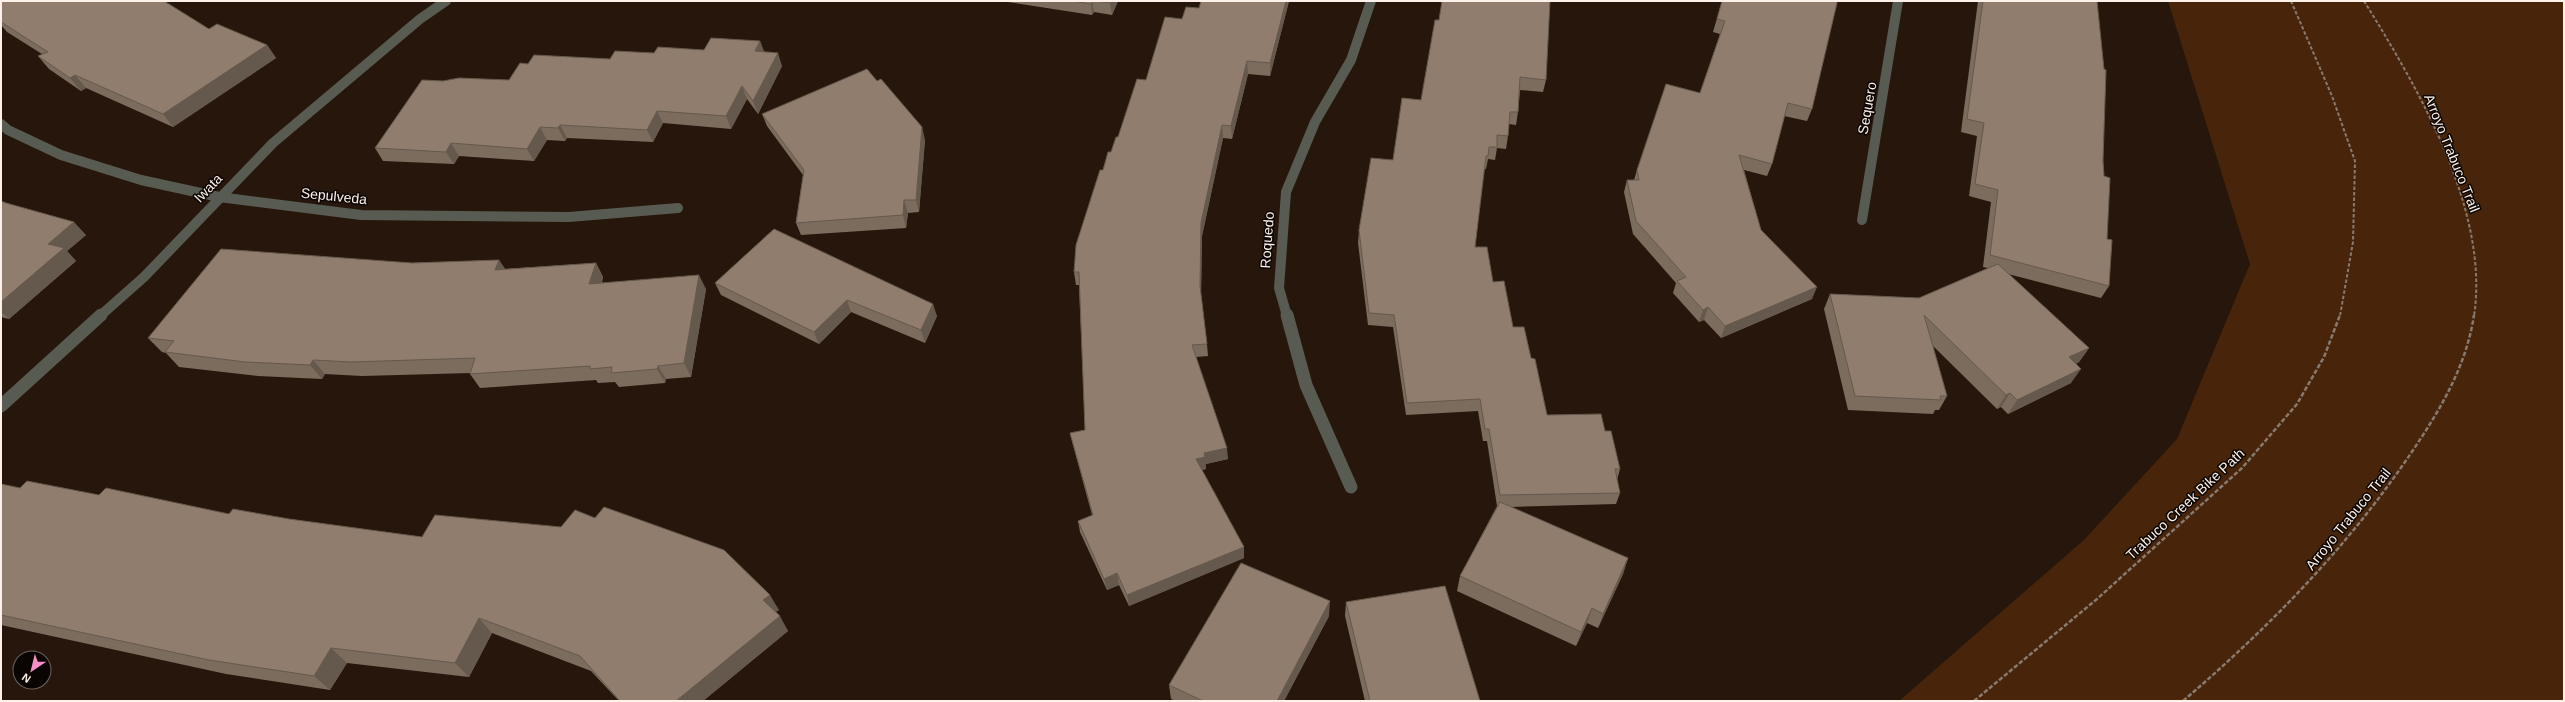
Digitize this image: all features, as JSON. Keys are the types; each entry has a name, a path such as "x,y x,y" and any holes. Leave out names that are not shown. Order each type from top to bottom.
{"street":[{"name":"Iwata","path":"1,406 144,277 219,197 273,143 420,19 446,1"},
{"name":"Roquedo","path":"1351,487 1306,385 1279,288 1286,192 1315,122 1351,60 1371,1"},
{"name":"Sequero","path":"1862,220 1898,1"},
{"name":"Sepulveda","path":"1,124 8,130 61,155 142,180 219,197 361,215 570,217 678,208"}],"path":[{"name":"Trabuco Creek Bike Path","path":"1974,701 2097,599 2242,468 2297,404 2324,357 2342,311 2352,250 2355,161 2332,96 2291,1"},
{"name":"Arroyo Trabuco Trail","path":"2183,701 2214,675 2314,578 2384,494 2436,416 2465,354 2476,295 2473,240 2464,203 2432,126 2400,57 2364,1"}],"shaded area":[{"path":"2168,1 2564,1 2564,701 1899,701 2084,540 2177,439 2250,264"}],"building":[{"path":"1,1 164,1 209,29 217,24 267,45 163,114 75,75 70,78 38,56 48,52 1,22"},
{"path":"1073,1 1092,1 1091,4"},
{"path":"1096,1 1111,1 1110,3"},
{"path":"1201,1 1286,1 1270,63 1247,61 1231,126 1222,125 1201,223 1200,286 1207,344 1192,345 1227,448 1204,453 1205,457 1196,459 1244,547 1127,595 1117,573 1104,579 1078,521 1093,515 1070,433 1085,430 1079,272 1074,272 1076,245 1100,170 1103,170 1108,152 1111,152 1116,137 1118,137 1137,79 1146,80 1165,17 1182,19 1186,7 1199,8"},
{"path":"1442,1 1550,1 1546,80 1520,77 1518,112 1510,112 1508,136 1497,135 1497,147 1489,147 1488,156 1486,156 1475,247 1487,247 1493,282 1504,281 1513,327 1524,327 1531,358 1535,359 1547,415 1601,414 1605,431 1611,431 1620,469 1615,469 1620,493 1500,495 1489,429 1485,429 1480,399 1407,403 1394,315 1369,313 1359,230 1371,158 1393,160 1402,98 1421,100 1435,20 1439,20"},
{"path":"1722,1 1837,1 1812,109 1788,103 1772,164 1739,155 1761,230 1817,287 1725,326 1708,307 1703,310 1677,281 1686,277 1636,221 1627,180 1639,180 1637,170 1666,84 1700,93 1725,21 1717,19"},
{"path":"1983,1 2097,1 2104,69 2106,70 2103,161 2104,176 2110,178 2107,239 2112,240 2109,286 1990,255 1998,190 1975,184 1984,123 1967,119"},
{"path":"711,38 760,41 755,51 778,53 753,101 742,86 726,116 657,111 647,130 560,125 558,128 540,127 527,149 451,143 446,152 375,148 422,80 443,81 459,78 509,80 520,63 528,64 534,55 610,59 615,51 654,53 658,47 704,50"},
{"path":"867,69 877,81 881,79 922,127 916,200 904,200 903,215 796,223 804,170 762,114"},
{"path":"1,201 74,222 48,244 64,248 1,302"},
{"path":"774,229 933,304 921,330 847,300 814,332 715,283"},
{"path":"221,249 412,263 499,260 495,270 596,263 589,284 699,275 684,363 658,366 657,369 611,373 612,367 590,369 590,366 470,374 475,358 351,362 313,360 310,365 245,362 165,352 174,341 148,338"},
{"path":"1998,264 2089,348 2069,357 2081,369 2017,400 2010,393 2006,395 1924,315 1947,396 1940,396 1941,400 1855,396 1830,294 1919,298"},
{"path":"27,481 99,495 106,488 229,514 233,509 289,519 422,537 435,515 561,527 575,510 595,518 604,507 724,550 770,595 763,600 780,616 676,701 620,701 580,656 479,618 455,663 331,648 314,676 209,660 1,615 1,484 20,488"},
{"path":"1500,502 1628,558 1603,614 1592,608 1581,632 1460,576"},
{"path":"1241,563 1330,601 1277,701 1203,701 1169,685"},
{"path":"1445,586 1480,701 1370,701 1346,602"}]}
